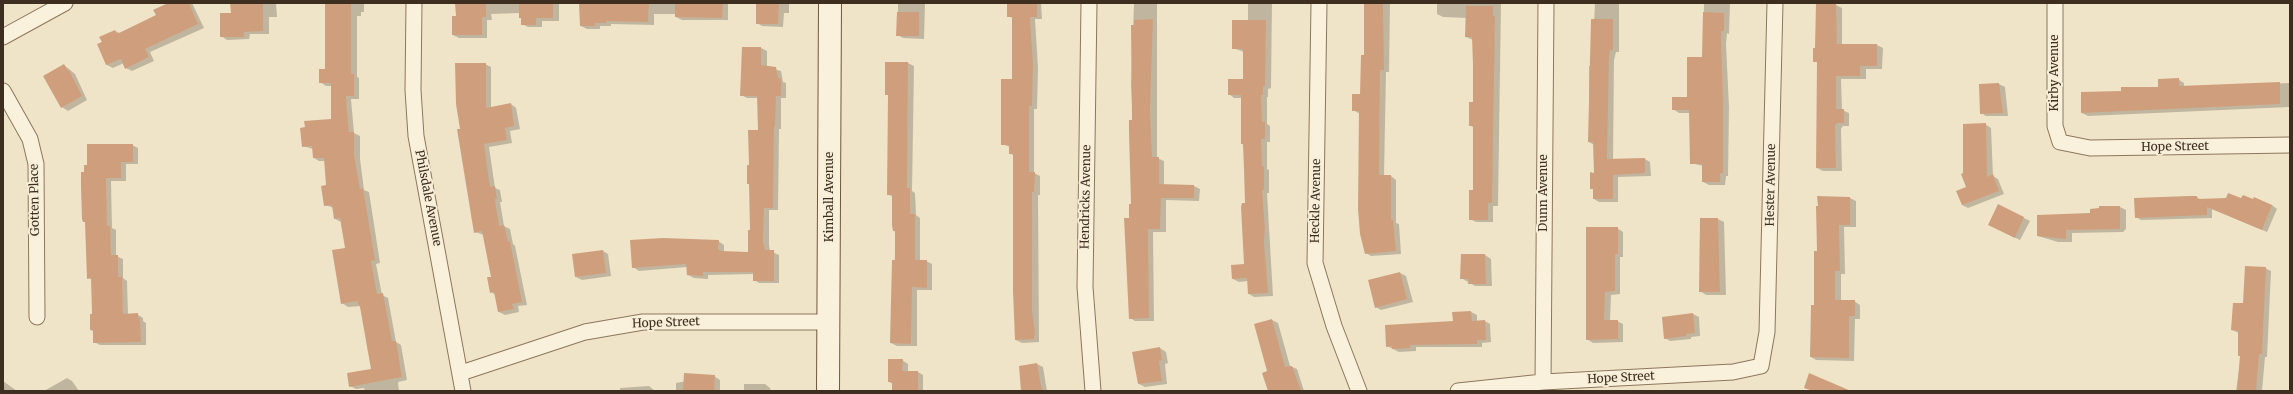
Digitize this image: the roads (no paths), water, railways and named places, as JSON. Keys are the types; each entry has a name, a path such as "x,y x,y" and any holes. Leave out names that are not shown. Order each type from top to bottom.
{"main road":[{"name":"Kimball Avenue","path":"828,391 830,322 830,3"}],"street":[{"path":"3,37 65,3"},
{"name":"Philsdale Avenue","path":"414,3 413,90 416,136 461,373 463,391"},
{"name":"Hendricks Avenue","path":"1089,3 1085,287 1094,391"},
{"name":"Heckle Avenue","path":"1319,3 1315,264 1334,326 1359,391"},
{"name":"Dunn Avenue","path":"1543,382 1546,3"},
{"name":"Hester Avenue","path":"1761,366 1767,332 1775,3"},
{"name":"Kirby Avenue","path":"2055,3 2054,126 2060,142"},
{"name":"Gotten Place","path":"3,91 30,139 36,164 37,316"},
{"name":"Hope Street","path":"2060,142 2090,148 2290,145"},
{"name":"Hope Street","path":"461,373 585,332 643,322 830,322"},
{"name":"Hope Street","path":"1458,391 1543,382 1733,372 1761,366"}]}
